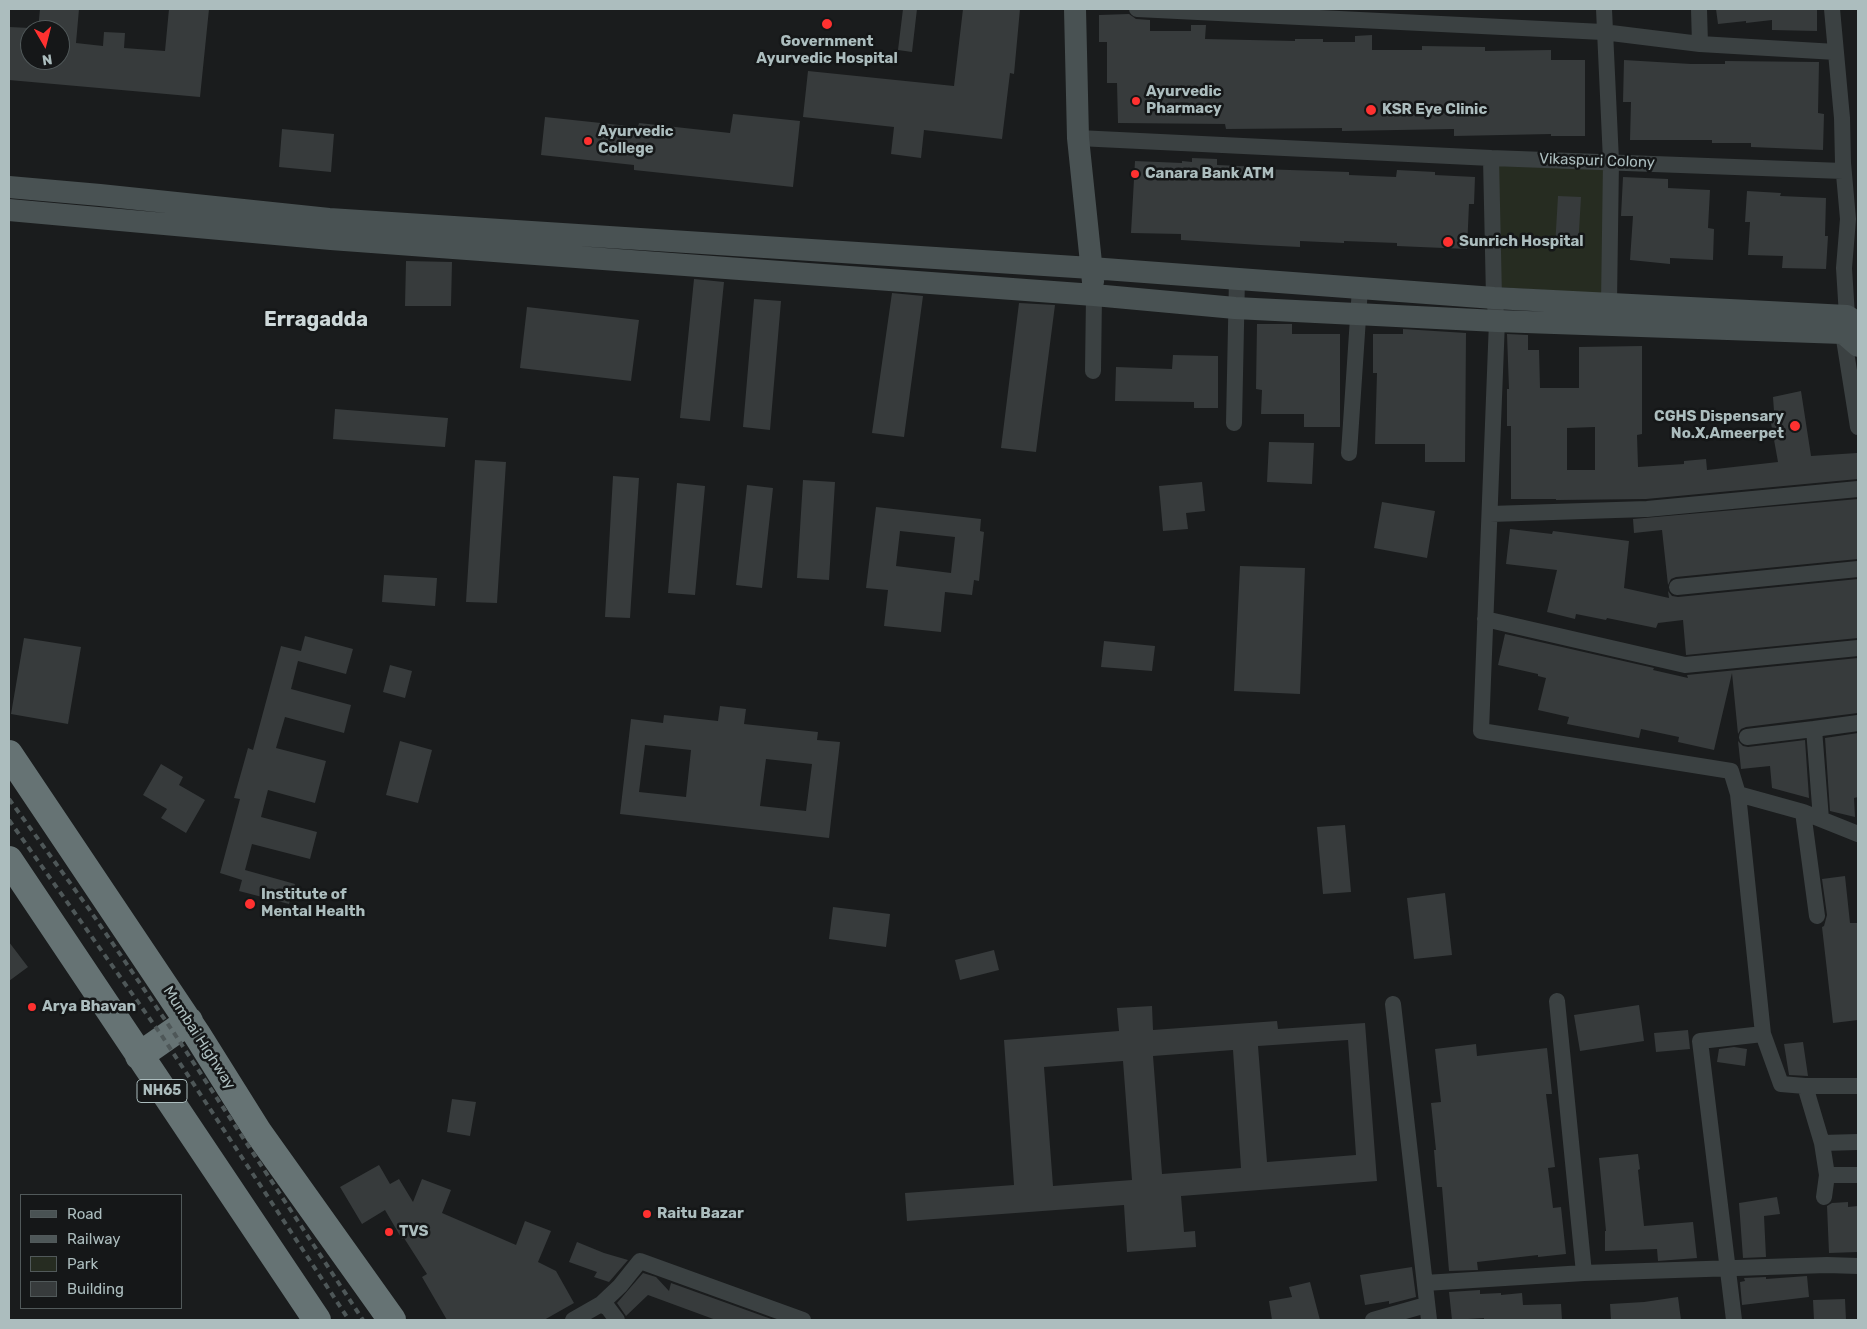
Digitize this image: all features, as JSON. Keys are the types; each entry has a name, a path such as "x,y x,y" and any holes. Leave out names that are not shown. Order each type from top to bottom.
{"highway":[{"name":"Mumbai Highway","path":"9,754 189,1021 258,1132 392,1320"},
{"name":"NH65","path":"9,860 317,1320"},
{"path":"139,1056 189,1021"}],"main road":[{"path":"1075,9 1078,138 1094,295"},
{"path":"9,187 329,219 1091,268 1494,298 1609,303 1852,319"},
{"path":"9,210 331,239 1094,295 1235,308 1497,321 1852,319"}],"street":[{"path":"1137,9 1604,32 1700,44 1836,52"},
{"path":"1604,9 1611,162 1609,303"},
{"path":"1699,9 1700,44"},
{"path":"1832,9 1842,118 1843,171 1848,219 1844,268 1852,319 1858,427"},
{"name":"Vikaspuri Colony","path":"1078,138 1491,158 1843,171"},
{"path":"1491,158 1494,298 1497,321 1481,731 1732,771 1738,794 1763,1034 1780,1084 1858,1086"},
{"path":"1234,423 1236,278"},
{"path":"1349,453 1360,288"},
{"path":"1093,371 1094,295"},
{"path":"1490,514 1647,509 1858,489"},
{"path":"1677,587 1858,569"},
{"path":"1485,619 1685,665 1858,648"},
{"path":"1747,737 1858,723"},
{"path":"1814,729 1821,819"},
{"path":"1738,794 1803,812 1858,834"},
{"path":"1803,812 1817,916"},
{"path":"1557,1001 1584,1273"},
{"path":"1373,1320 1427,1312 1393,1004"},
{"path":"1734,1320 1700,1041 1763,1034"},
{"path":"1805,1086 1822,1144 1827,1175 1824,1197"},
{"path":"1822,1144 1858,1142"},
{"path":"1827,1175 1858,1175"},
{"path":"573,1320 601,1304 620,1286 640,1261 803,1320"},
{"path":"1425,1283 1584,1273 1827,1265 1858,1266"},
{"path":"601,1304 608,1308 617,1320"}],"green space":[{"path":"1493,162 1609,164 1605,294 1497,287"}],"building":[{"path":"40,9 79,9 76,43 103,46 104,32 125,33 124,48 165,51 169,9 209,9 200,97 9,80 9,27 20,28 20,70 70,70 70,20 39,20"},
{"path":"903,9 917,9 912,52 898,50"},
{"path":"963,9 1020,9 1014,74 1010,73 1002,139 924,130 921,158 891,154 894,127 803,117 808,71 954,86"},
{"path":"1716,9 1817,9 1817,31 1772,30 1772,20 1718,24"},
{"path":"1129,14 1136,19 1150,20 1150,31 1191,31 1191,25 1206,25 1205,39 1295,41 1295,39 1323,39 1323,42 1355,42 1355,36 1372,35 1372,50 1422,50 1422,46 1485,47 1485,51 1551,50 1551,60 1585,60 1585,136 1551,136 1551,134 1454,136 1454,129 1342,131 1342,128 1226,129 1225,124 1118,123 1117,83 1107,83 1107,42 1099,42 1099,15"},
{"path":"1624,60 1691,64 1725,64 1725,61 1819,62 1818,113 1824,114 1823,150 1751,147 1751,143 1712,143 1712,140 1630,140 1631,102 1623,102"},
{"path":"733,114 800,121 793,187 634,170 634,165 541,155 545,117 638,127 639,123 730,133"},
{"path":"282,129 334,134 331,172 279,167"},
{"path":"1192,158 1217,159 1217,165 1261,167 1260,169 1349,172 1349,175 1396,177 1397,170 1435,172 1435,175 1475,177 1474,204 1469,204 1467,249 1397,246 1397,243 1344,241 1344,243 1300,241 1300,247 1181,240 1181,234 1131,233 1135,161 1182,163 1182,161 1192,162"},
{"path":"1623,177 1668,179 1668,188 1710,190 1708,228 1714,229 1713,260 1670,258 1670,264 1630,260 1633,216 1621,216"},
{"path":"1747,191 1781,193 1780,196 1826,198 1825,236 1828,236 1826,269 1782,268 1783,256 1748,255 1750,222 1745,222"},
{"path":"1558,196 1581,197 1578,248 1555,247"},
{"path":"406,261 452,262 451,306 405,306"},
{"path":"694,279 724,282 710,421 680,418"},
{"path":"892,293 923,296 904,437 872,433"},
{"path":"754,299 781,301 770,430 743,427"},
{"path":"1019,303 1055,305 1036,452 1001,448"},
{"path":"527,307 639,320 631,381 520,368"},
{"path":"1257,324 1292,324 1292,334 1340,334 1340,427 1304,427 1304,414 1261,414 1262,390 1256,389"},
{"path":"1403,329 1466,333 1465,462 1425,462 1425,444 1375,444 1377,373 1373,373 1373,334 1403,334"},
{"path":"1507,334 1528,335 1528,350 1539,350 1540,388 1579,388 1579,347 1642,346 1642,434 1637,435 1638,467 1684,464 1684,461 1706,459 1707,470 1778,462 1769,412 1774,411 1773,397 1801,391 1811,456 1857,453 1858,479 1646,499 1511,499 1511,426 1507,426 1507,389 1509,389","holes":["1595,427 1595,470 1567,470 1567,428"]},
{"path":"1173,355 1218,356 1218,408 1194,408 1194,402 1115,401 1116,367 1172,369"},
{"path":"335,409 448,418 445,447 333,439"},
{"path":"1269,442 1314,443 1312,484 1267,482"},
{"path":"475,460 506,462 497,603 466,602"},
{"path":"613,476 639,478 630,618 605,617"},
{"path":"803,480 835,482 829,580 797,578"},
{"path":"1202,482 1205,511 1186,513 1188,529 1163,531 1159,486"},
{"path":"677,483 705,486 695,595 668,593"},
{"path":"747,485 773,488 762,588 736,585"},
{"path":"1858,499 1858,559 1676,577 1671,579 1668,585 1662,530 1634,533 1633,519"},
{"path":"1382,502 1435,511 1427,558 1374,548"},
{"path":"876,507 981,519 980,531 984,532 979,581 974,580 972,595 945,592 941,632 884,626 888,590 866,588","holes":["900,531 955,537 951,573 896,566"]},
{"path":"1510,529 1552,534 1553,531 1629,541 1624,588 1669,598 1668,591 1672,596 1678,597 1858,579 1858,638 1686,655 1683,620 1658,623 1656,628 1576,614 1575,619 1547,612 1557,570 1506,564"},
{"path":"1240,566 1305,568 1300,694 1234,691"},
{"path":"384,575 437,578 435,606 382,602"},
{"path":"1505,634 1654,668 1653,670 1688,678 1687,675 1858,658 1858,713 1746,727 1741,729 1738,734 1732,673 1714,750 1678,742 1679,737 1641,729 1639,738 1567,724 1569,717 1538,710 1546,678 1538,676 1538,674 1498,665"},
{"name":"Institute of Mental Health","path":"305,636 353,649 346,674 298,661 291,689 351,705 344,733 285,717 276,748 326,761 315,803 268,790 261,817 317,832 310,859 252,844 245,870 295,884 289,904 239,891 242,880 220,873 240,799 234,798 248,748 253,750 281,646 301,651"},
{"path":"24,638 81,647 68,724 11,714"},
{"path":"1104,641 1155,646 1152,671 1101,667"},
{"path":"390,665 412,671 405,698 383,692"},
{"path":"720,706 746,709 744,724 818,732 817,740 840,742 829,838 620,814 631,719 663,723 664,715 718,721","holes":["645,745 691,750 686,797 639,792","766,759 812,764 806,811 760,806"]},
{"path":"1858,733 1858,797 1854,798 1855,817 1830,811 1825,738"},
{"path":"1805,740 1809,798 1772,788 1770,766 1741,769 1738,741 1743,746 1748,747"},
{"path":"400,741 432,750 418,803 386,795"},
{"path":"161,764 183,777 179,785 205,800 186,833 161,818 167,809 143,795"},
{"path":"1345,825 1351,892 1323,894 1317,827"},
{"path":"1845,876 1850,923 1858,923 1858,1020 1833,1023 1822,927 1827,915 1822,879"},
{"path":"1445,893 1452,955 1414,959 1407,898"},
{"path":"833,907 890,914 886,947 829,939"},
{"path":"9,942 28,967 9,981"},
{"path":"994,950 999,970 960,980 955,960"},
{"path":"1639,1005 1644,1041 1580,1051 1574,1015"},
{"path":"1152,1006 1153,1030 1277,1021 1278,1029 1365,1023 1377,1181 1181,1196 1184,1232 1195,1231 1196,1247 1127,1252 1124,1205 907,1221 905,1193 1014,1185 1004,1040 1119,1031 1117,1008","holes":["1348,1040 1356,1155 1267,1162 1258,1046","1233,1050 1241,1168 1162,1174 1153,1056","1123,1061 1132,1180 1053,1186 1044,1067"]},
{"path":"1688,1030 1690,1049 1656,1052 1654,1033"},
{"path":"1803,1042 1808,1076 1789,1075 1784,1044"},
{"path":"1476,1044 1477,1056 1547,1048 1552,1094 1546,1094 1555,1167 1548,1168 1553,1208 1561,1207 1566,1254 1538,1257 1538,1255 1477,1262 1478,1270 1449,1271 1442,1187 1437,1187 1434,1150 1436,1150 1431,1103 1441,1102 1435,1049"},
{"path":"1734,1047 1747,1049 1745,1066 1717,1062 1719,1049"},
{"path":"452,1099 476,1102 470,1136 447,1132"},
{"path":"1638,1154 1644,1226 1693,1222 1697,1258 1658,1261 1657,1249 1605,1251 1606,1231 1599,1158"},
{"path":"379,1165 390,1184 399,1179 413,1202 422,1179 451,1190 442,1213 516,1245 525,1221 551,1231 538,1262 556,1271 574,1303 544,1320 447,1320 422,1277 427,1274 404,1238 402,1239 385,1210 362,1224 340,1187"},
{"path":"1777,1197 1780,1214 1764,1216 1766,1257 1743,1258 1739,1203"},
{"path":"1848,1202 1848,1207 1858,1206 1858,1252 1829,1253 1827,1206 1832,1203"},
{"path":"577,1242 628,1260 609,1282 594,1277 597,1272 569,1262"},
{"path":"1412,1267 1416,1297 1389,1304 1389,1301 1365,1305 1360,1275"},
{"path":"643,1273 656,1277 669,1291 671,1283 774,1320 716,1320 648,1295 626,1316 617,1303"},
{"path":"1807,1276 1809,1297 1742,1305 1740,1282 1745,1281 1744,1278 1766,1277 1766,1279"},
{"path":"1310,1282 1320,1320 1272,1320 1269,1301 1292,1297 1289,1287"},
{"path":"1480,1290 1480,1294 1522,1293 1523,1305 1561,1304 1562,1320 1484,1320 1484,1318 1452,1320 1449,1292"},
{"path":"1678,1297 1681,1320 1611,1320 1610,1304"},
{"path":"1845,1299 1846,1320 1814,1320 1813,1300"}],"railway":[{"path":"9,799 89,909 172,1030 363,1320"},
{"path":"9,820 162,1036 349,1320"}],"place":[{"name":"Government Ayurvedic Hospital","path":"827,24"},
{"name":"Ayurvedic Pharmacy","path":"1136,101"},
{"name":"KSR Eye Clinic","path":"1371,110"},
{"name":"Ayurvedic College","path":"588,141"},
{"name":"Canara Bank ATM","path":"1135,174"},
{"name":"Sunrich Hospital","path":"1448,242"},
{"name":"CGHS Dispensary No.X,Ameerpet","path":"1795,426"},
{"name":"Institute of Mental Health","path":"250,904"},
{"name":"Arya Bhavan","path":"32,1007"},
{"name":"Raitu Bazar","path":"647,1214"},
{"name":"TVS","path":"389,1232"}],"district":[{"name":"Erragadda","path":"316,320"}]}
